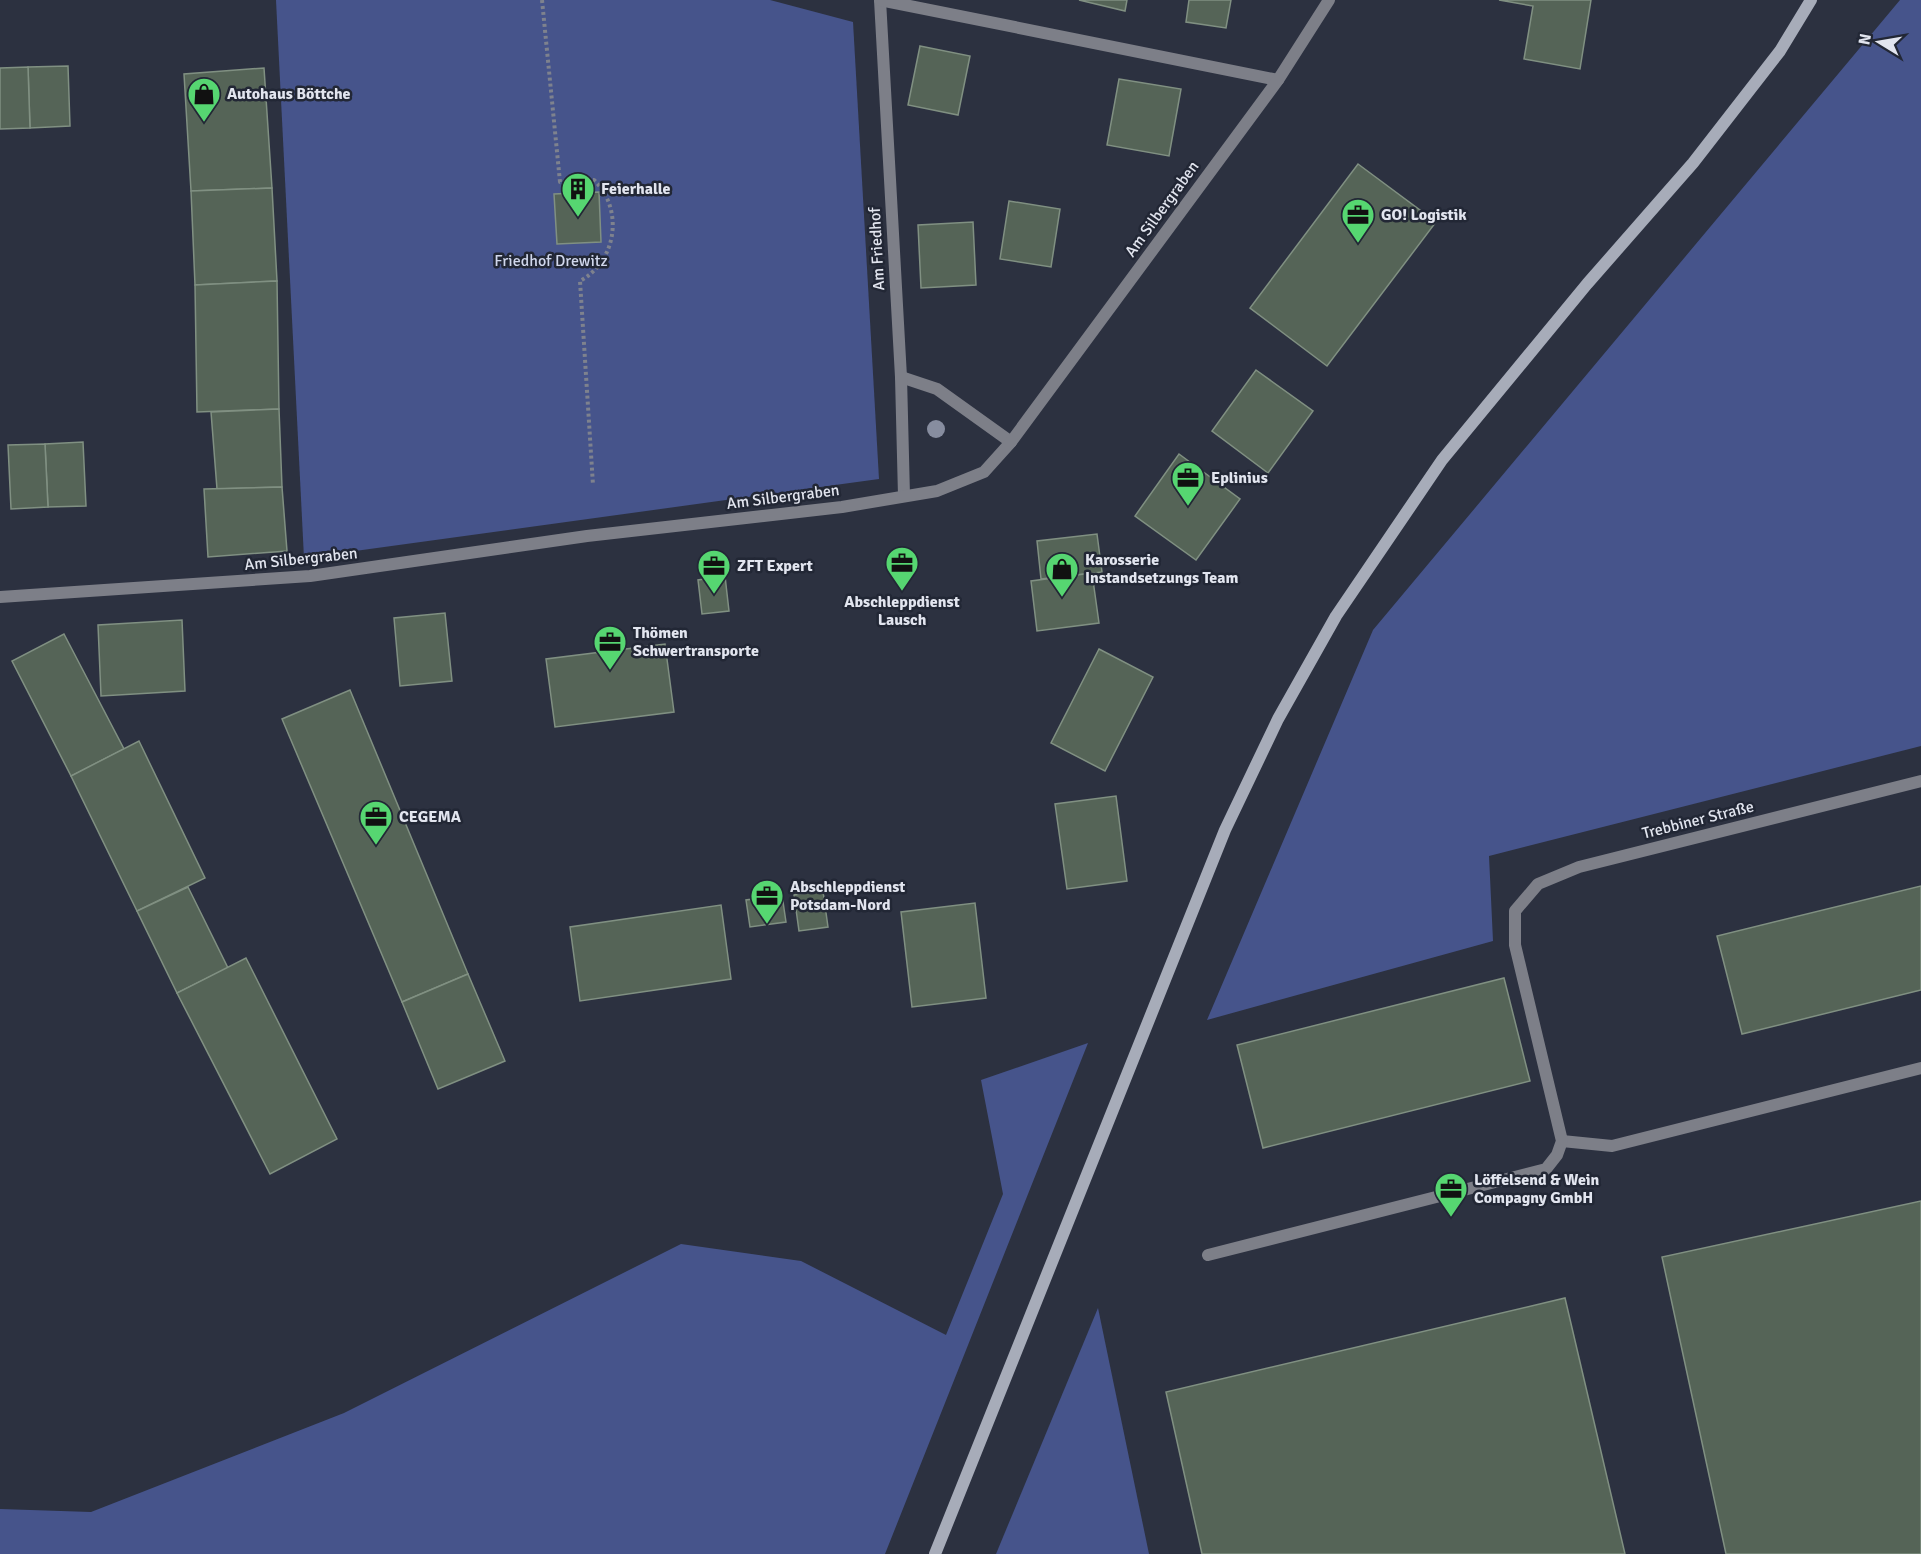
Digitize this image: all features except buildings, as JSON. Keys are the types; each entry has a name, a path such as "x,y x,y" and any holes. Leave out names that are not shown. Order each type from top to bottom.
{"main road":[{"path":"935,1554 1225,830 1278,719 1330,627 1442,460 1587,284 1693,163 1780,51 1811,0"}],"street":[{"name":"Am Friedhof","path":"904,496 901,377 880,0 1278,80"},
{"name":"Am Silbergraben","path":"0,597 310,576 587,536 842,507 937,491 984,472 1011,442 1278,80 1329,0"},
{"path":"901,377 937,389 1011,442"},
{"name":"Trebbiner Straße","path":"1562,1141 1515,945 1515,912 1538,884 1579,867 1921,781"},
{"path":"1208,1255 1546,1169 1557,1155 1562,1141 1612,1146 1921,1068"}],"path":[{"path":"542,0 560,182 594,180 606,191 612,205 612,242 592,274 580,281 593,484"}],"green space":[{"name":"Friedhof Drewitz","path":"276,0 770,0 853,22 879,479 304,558"},
{"path":"1900,0 1921,0 1921,746 1489,856 1493,941 1207,1020 1373,630"},
{"path":"1088,1043 885,1554 0,1554 0,1509 91,1512 344,1413 681,1244 801,1261 946,1335 1003,1194 981,1080"},
{"path":"1098,1308 1149,1554 996,1554"}],"place":[{"name":"Autohaus Böttche","path":"204,123"},
{"name":"Feierhalle","path":"578,218"},
{"name":"GO! Logistik","path":"1358,244"},
{"name":"Eplinius","path":"1188,507"},
{"name":"Abschleppdienst Lausch","path":"902,592"},
{"name":"ZFT Expert","path":"714,595"},
{"name":"Karosserie Instandsetzungs Team","path":"1062,598"},
{"name":"Thömen Schwertransporte","path":"610,671"},
{"name":"CEGEMA","path":"376,846"},
{"name":"Abschleppdienst Potsdam-Nord","path":"767,925"},
{"name":"Löffelsend & Wein Compagny GmbH","path":"1451,1218"}]}
